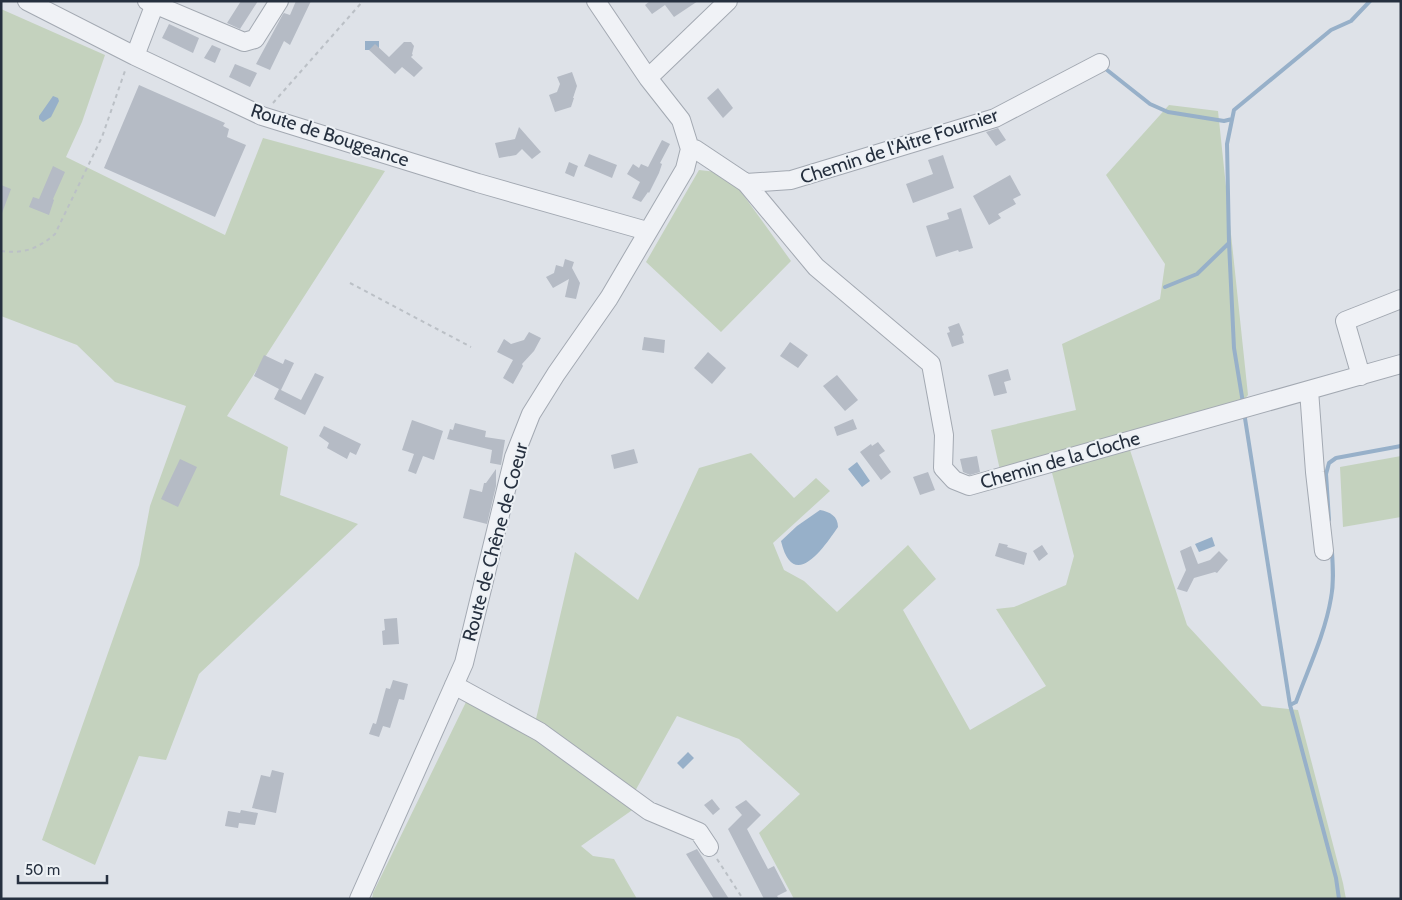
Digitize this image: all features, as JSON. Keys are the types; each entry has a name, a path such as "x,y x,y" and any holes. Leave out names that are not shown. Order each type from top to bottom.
{"street":[{"name":"Route de Bougeance","path":"27,1 135,56 262,116 647,231"},
{"path":"135,56 153,3 244,42 255,38 280,1"},
{"path":"596,1 648,78 681,120 690,149"},
{"path":"648,78 728,1"},
{"name":"Chemin de l'Aitre Fournier","path":"746,183 791,180 996,118 1100,63"},
{"name":"Chemin de la Cloche","path":"690,149 695,149 746,183 816,267 931,364 944,435 943,468 954,480 969,486 1309,390"},
{"name":"Route de Chêne de Coeur","path":"359,899 464,663 514,457 531,414 556,374 609,298 685,169 690,149"},
{"path":"1360,376 1345,321 1401,299"},
{"path":"1324,551 1315,472 1309,390 1401,364"},
{"path":"454,686 540,732 649,811 699,832 709,847"}],"path":[{"path":"262,116 364,1"},
{"path":"1,251 16,253 43,245 55,234 102,137 124,70 135,56"},
{"path":"350,283 471,347"},
{"path":"709,847 743,899"}],"green space":[{"path":"1,9 105,55 82,122 66,157 225,235 263,138 385,171 227,416 288,447 280,495 358,524 199,674 166,760 139,756 95,865 42,840 139,565 150,506 186,406 115,382 77,345 1,316"},
{"path":"1169,105 1218,111 1248,395 1233,413 1129,447 1187,625 1262,706 1298,710 1346,899 794,899 759,833 800,794 739,739 677,716 634,793 648,799 581,846 593,856 614,859 637,899 372,899 373,893 466,702 532,736 575,552 638,600 699,468 751,453 794,498 816,478 830,491 773,543 784,570 804,581 837,612 908,545 936,579 903,610 970,730 1046,686 996,609 1014,607 1066,585 1074,556 1047,454 1000,470 991,430 1076,410 1062,344 1160,299 1165,264 1106,175"},
{"path":"699,170 717,172 739,189 791,261 721,332 646,262"},
{"path":"1401,456 1401,517 1343,527 1340,467"}],"water":[{"path":"365,41 379,41 379,50 365,50"},
{"path":"53,96 58,98 59,101 51,117 43,122 39,119 39,116"},
{"path":"857,462 870,481 862,487 848,469"},
{"path":"820,510 833,515 837,520 838,527 817,555 800,565 793,563 786,556 781,541 797,526"},
{"path":"1212,537 1215,546 1199,552 1195,544"},
{"path":"688,752 694,758 683,769 677,763"}],"building":[{"path":"241,1 258,1 240,29 227,23"},
{"path":"296,1 311,1 290,45 284,41 270,70 256,64 283,14 290,15"},
{"path":"650,1 698,1 674,17 665,5 652,14 645,5"},
{"path":"169,24 199,38 193,53 162,38"},
{"path":"404,42 411,42 414,46 411,57 423,68 414,77 402,67 395,74 369,50 375,44 389,57"},
{"path":"212,45 221,49 215,63 204,58"},
{"path":"235,64 257,73 250,87 229,77"},
{"path":"572,72 577,86 571,107 555,112 549,95 557,92 560,84 557,77"},
{"path":"139,85 225,123 223,126 229,129 227,137 246,145 215,217 104,168"},
{"path":"718,88 733,108 723,118 707,98"},
{"path":"519,127 541,152 532,159 522,149 516,155 499,158 495,143 515,139"},
{"path":"998,128 1006,140 996,146 986,132"},
{"path":"662,140 670,144 660,163 662,164 659,173 649,193 641,202 632,198 640,182 627,174 633,164 639,168 641,164 648,167"},
{"path":"589,154 617,165 612,178 584,166"},
{"path":"943,155 954,188 913,203 906,184 933,174 928,160"},
{"path":"569,162 578,166 574,177 565,173"},
{"path":"53,166 65,172 53,199 49,215 29,207 33,197 39,199"},
{"path":"1010,175 1021,195 1013,199 1016,204 998,214 1001,218 989,225 973,196"},
{"path":"1,185 11,189 2,213 1,213"},
{"path":"961,208 973,248 959,252 958,250 936,257 926,226 949,219 947,213"},
{"path":"565,259 574,262 572,268 580,283 576,299 565,297 569,279 553,288 546,277 554,273 556,265 563,267"},
{"path":"959,323 964,335 962,336 964,343 952,347 947,333 950,332 948,327"},
{"path":"529,332 541,338 534,351 522,364 523,366 513,384 503,378 513,360 497,352 504,339 511,344 524,340"},
{"path":"644,337 665,340 664,353 642,350"},
{"path":"790,342 808,355 798,368 780,356"},
{"path":"708,352 726,368 712,384 694,368"},
{"path":"264,355 283,364 285,359 294,363 281,390 301,400 315,373 324,377 305,415 274,399 279,389 254,376"},
{"path":"1008,369 1011,380 1004,382 1007,393 994,396 988,375"},
{"path":"837,375 858,400 845,411 823,386"},
{"path":"853,419 857,429 837,436 834,427"},
{"path":"412,420 443,431 434,460 423,456 416,474 408,471 414,454 402,450"},
{"path":"455,423 486,431 485,437 505,440 501,465 490,463 492,450 447,439 450,429 453,430"},
{"path":"324,426 361,444 356,455 350,452 347,459 327,448 329,443 319,436"},
{"path":"878,442 885,451 879,455 891,472 881,480 860,452 871,444 872,446"},
{"path":"634,449 638,463 614,469 611,455"},
{"path":"977,456 980,472 970,475 963,472 960,459"},
{"path":"180,459 197,467 178,507 161,499"},
{"path":"496,469 496,486 487,524 463,518 470,489 482,492 484,483 486,483"},
{"path":"928,472 935,490 920,495 913,477"},
{"path":"999,543 1027,553 1024,565 995,556"},
{"path":"1042,545 1048,554 1039,561 1033,551"},
{"path":"1191,546 1198,564 1210,560 1219,551 1228,560 1217,573 1194,578 1187,592 1177,589 1186,570 1180,551"},
{"path":"397,618 399,644 383,645 382,631 385,630 384,619"},
{"path":"393,680 408,684 404,700 399,699 390,728 383,726 379,737 369,734 373,723 376,724 386,688 390,689"},
{"path":"272,770 284,773 276,813 252,808 261,775 270,777"},
{"path":"712,799 720,809 713,815 704,805"},
{"path":"746,800 761,815 747,829 768,869 774,866 787,891 777,896 779,899 764,899 728,829 742,815 735,807"},
{"path":"241,810 258,813 255,825 239,823 238,828 225,826 228,811 240,813"},
{"path":"697,849 729,899 714,899 686,854"}],"waterway":[{"path":"1165,287 1197,274 1229,243 1227,144 1234,110 1331,30 1351,21 1370,1"},
{"path":"1107,70 1150,104 1168,112 1224,121 1232,119"},
{"path":"1229,243 1234,348 1243,403"},
{"path":"1244,412 1290,705 1336,878 1339,899"},
{"path":"1329,520 1326,474 1329,463 1336,458 1401,446"},
{"path":"1290,705 1296,702 1325,625 1333,587 1332,552"}]}
